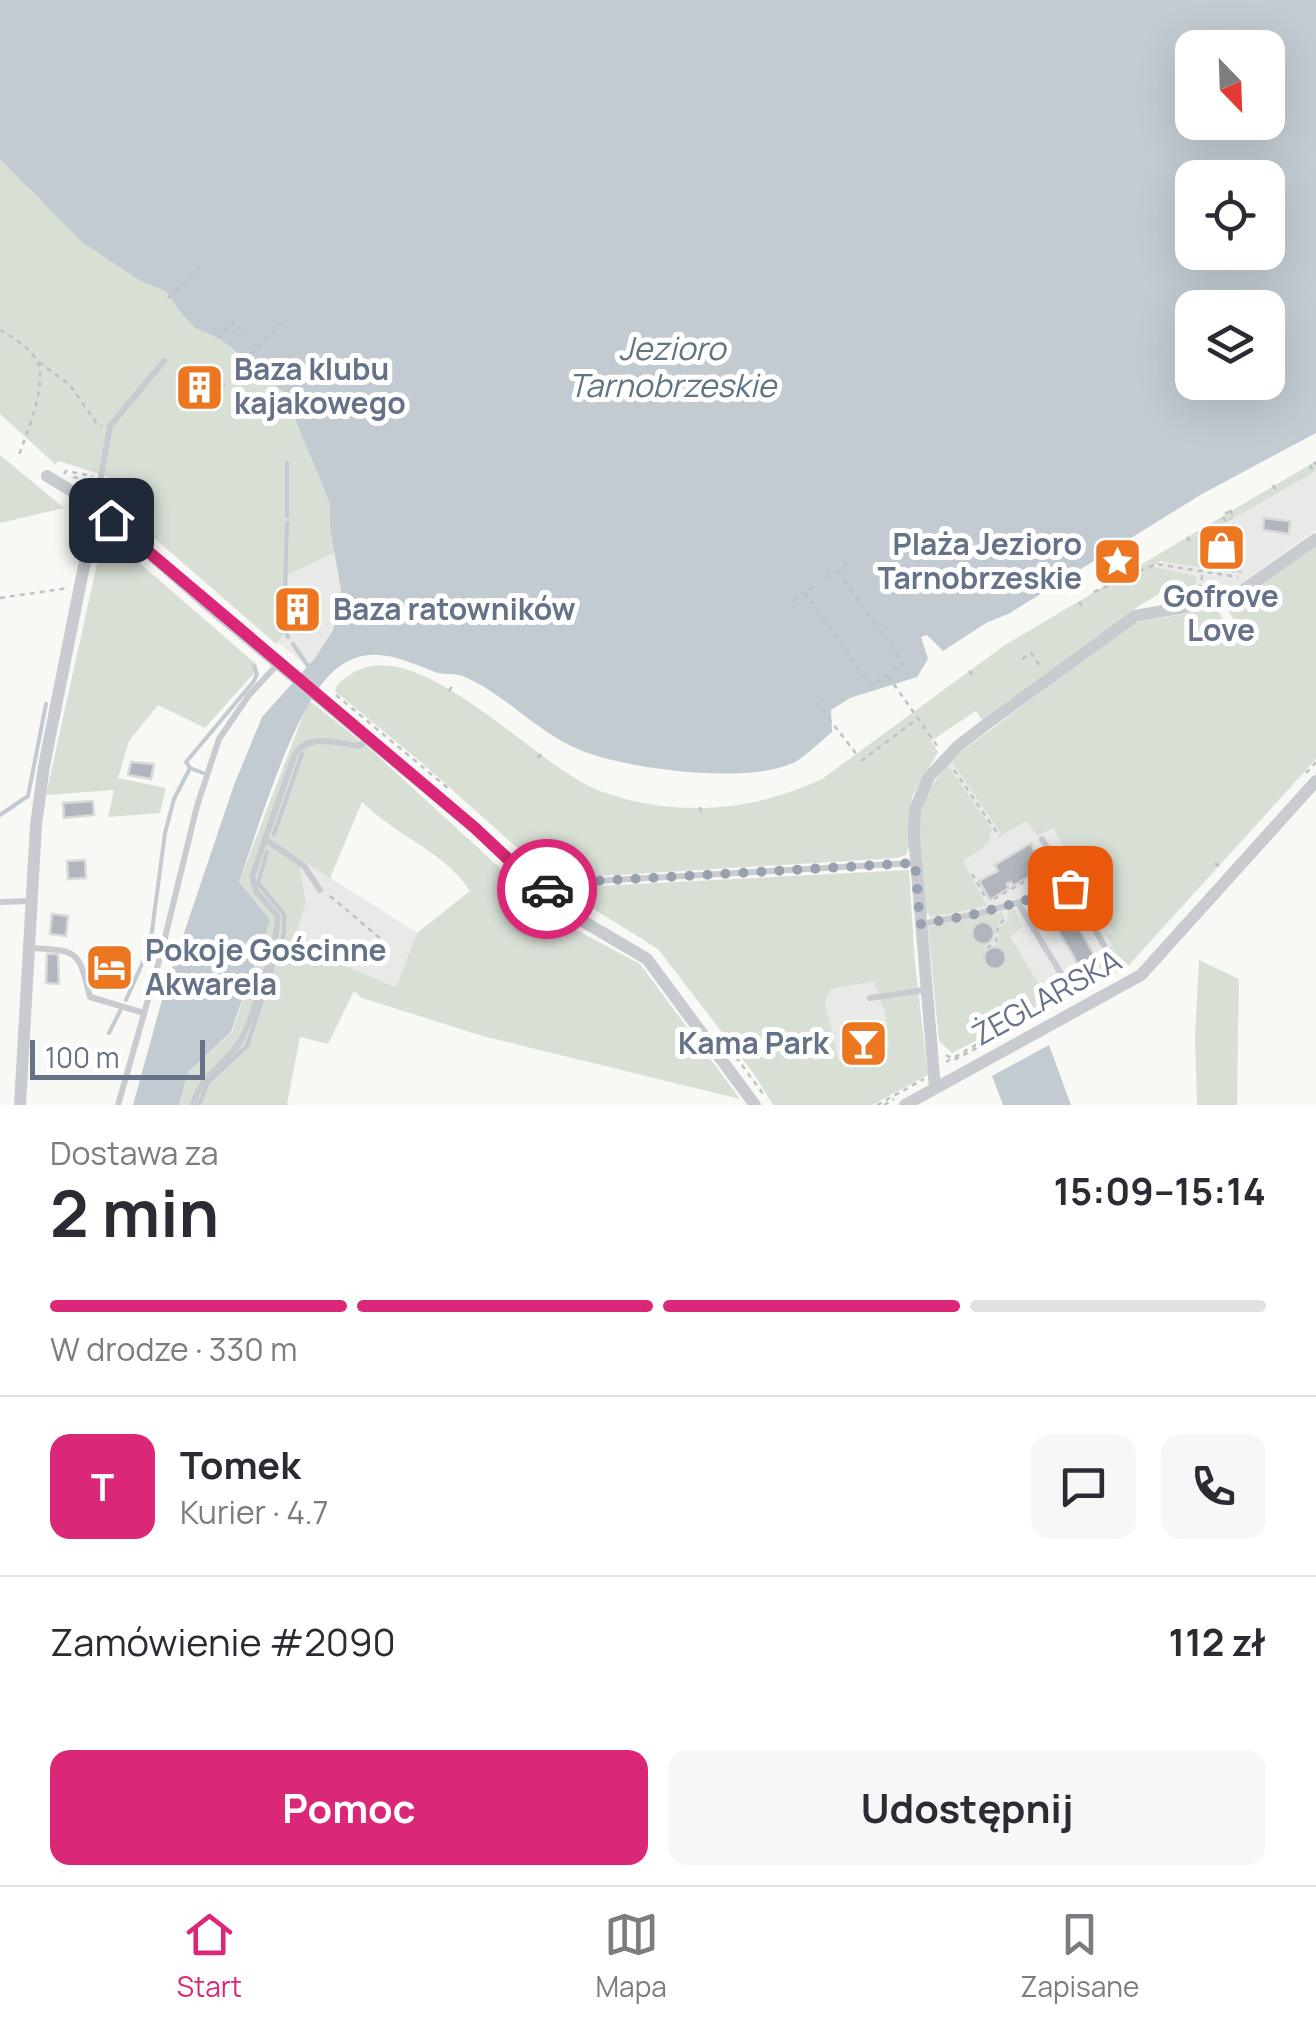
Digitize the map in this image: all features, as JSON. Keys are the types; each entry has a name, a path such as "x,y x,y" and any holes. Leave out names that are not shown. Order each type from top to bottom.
{"street":[{"path":"57,480 96,506 370,738 543,892 582,922 647,959 755,1105"},
{"path":"20,1105 30,901 44,766 96,506"},
{"path":"935,1088 915,863 915,809 929,778 946,758 988,723 1141,614 1230,599 1316,539"},
{"name":"ŻEGLARSKA","path":"906,1105 1141,975 1316,780"}],"lane":[{"path":"96,506 110,429 164,361"},
{"path":"118,1105 197,806 219,739 249,694 283,667"},
{"path":"192,1105 199,1086 244,1036 279,928 277,915 252,883 300,746 317,741 359,746 370,738"},
{"path":"1042,838 1104,946"},
{"path":"265,839 311,872 320,890"},
{"path":"543,892 560,883 915,863"},
{"path":"920,924 1070,888"},
{"path":"0,902 30,901"},
{"path":"1018,903 1060,972"},
{"path":"28,948 71,952 82,966 90,997 144,1013"},
{"path":"870,998 926,990"}],"path":[{"path":"168,298 206,263"},
{"path":"218,338 233,321 241,330"},
{"path":"244,361 281,323"},
{"path":"0,330 70,385 97,424 110,429"},
{"path":"19,455 38,397 38,362"},
{"path":"1313,464 1314,472"},
{"path":"57,480 95,478 58,466"},
{"path":"57,480 66,470"},
{"path":"106,478 151,539"},
{"path":"1220,508 1226,522"},
{"path":"1224,515 1228,512 1233,518 1230,510"},
{"path":"1206,525 1210,532"},
{"path":"1198,607 1207,541"},
{"path":"1152,557 1156,564"},
{"path":"826,578 849,562"},
{"path":"1094,592 1156,564 1260,580"},
{"path":"804,593 871,686 903,663 837,570"},
{"path":"793,601 816,585"},
{"path":"0,598 78,588"},
{"path":"1079,602 1083,608"},
{"path":"1022,658 1032,652 1049,678"},
{"path":"888,674 1000,837"},
{"path":"449,691 453,685"},
{"path":"816,702 859,759 918,718"},
{"path":"538,758 541,754"},
{"path":"972,874 988,902 1056,863"},
{"path":"320,890 344,905 381,939"},
{"path":"987,948 996,941 1006,914"}],"shaded area":[{"path":"0,120 28,188 39,199 144,283 167,291 195,328 220,339 251,366 333,408 331,526 336,552 288,575 288,630 276,644 153,537 108,477 59,461 55,464 0,414"},
{"path":"0,455 64,508 0,523"},
{"path":"1316,461 1316,471 1205,535 1200,567 1160,561 1154,567 1197,576 1195,591 1159,594 982,720 976,711 931,741 938,752 912,797 909,847 906,855 897,858 552,879 335,691 350,675 377,666 408,670 475,706 573,777 600,791 628,800 684,808 713,808 768,799 822,779 1005,645"},
{"path":"1316,471 1316,530 1225,595 1194,601 1197,576 1153,569 1177,551"},
{"path":"104,532 257,665 205,728 158,705 129,741 118,778 166,788 160,813 108,817 114,790 46,795"},
{"path":"1316,545 1316,759 1129,965 1074,996 952,1053 939,1041 928,927 1002,912 1004,917 984,949 986,952 996,947 1008,911 1015,910 1022,927 1010,937 1042,989 1107,952 1112,945 1107,936 1113,932 1090,890 1082,894 1072,877 1079,872 1053,828 1037,836 1027,821 1002,835 953,758 1133,623 1217,608 1225,623 1233,619 1226,605"},
{"path":"336,552 341,590 336,621 324,647 308,667 278,642 288,630 288,575"},
{"path":"309,700 370,749 556,919 640,964 740,1099 486,1037 362,998 354,991 328,1044 300,1037 287,1104 290,1105 179,1105 188,1072 232,1032 269,920 239,882","holes":["362,802 434,854 470,891 417,933 396,987 293,944 306,902 298,858 330,878"]},
{"path":"1003,724 1125,939 1123,952 954,1052 940,1035 928,910 947,765"},
{"path":"947,765 992,829 988,844 963,861 987,906 932,917 926,913 919,832 922,799"},
{"path":"298,857 417,933 397,987 292,944 306,902"},
{"path":"909,870 928,1075 872,1105 773,1105 754,1074 658,949 560,888","holes":["874,981 885,1013 889,1049 839,1061 825,1003 831,989"]},
{"path":"1199,960 1239,979 1237,1105 1197,1105"},
{"path":"874,980 885,1013 889,1049 839,1061 825,1003 831,989"}],"water":[{"name":"Jezioro Tarnobrzeskie","path":"0,0 1316,0 1316,433 1202,494 943,651 927,635 921,637 928,659 917,677 850,698 831,710 832,732 797,761 777,768 721,774 689,772 601,757 565,743 461,676 386,656 361,656 348,661 321,685 279,768 239,882 270,920 231,1032 188,1072 179,1105 133,1105 165,989 234,785 262,717 315,658 333,630 341,590 330,503 284,392 220,339 195,328 166,291 144,283 82,242 0,159"},
{"path":"1049,1045 1071,1105 1003,1105 992,1076"}],"building":[{"path":"215,375 226,384 209,402 199,393"},
{"path":"1264,518 1290,521 1289,534 1263,530"},
{"path":"1210,541 1235,545 1233,557 1243,558 1241,572 1216,569 1217,557 1208,555"},
{"path":"131,762 154,764 151,779 128,775"},
{"path":"93,801 94,815 64,818 63,803"},
{"path":"1031,843 1042,868 1045,867 1013,886 1011,882 1007,884 1009,888 990,900 979,881 998,871 995,865"},
{"path":"85,860 86,878 68,879 67,861"},
{"path":"1070,912 1096,958 1080,968 1053,922"},
{"path":"52,914 68,916 66,936 50,934"},
{"path":"979,922 987,922 994,933 987,944 979,944 972,937 972,929"},
{"path":"995,947 1003,950 1003,966 995,969 987,966 984,958 987,950"},
{"path":"47,954 58,954 59,984 46,983"},
{"name":"Pokoje Gościnne Akwarela","path":"97,959 126,965 123,977 94,972"}],"waterway":[{"path":"287,463 287,516"},
{"path":"287,523 284,622 288,637"},
{"path":"293,644 308,666"},
{"path":"203,773 186,762 254,681 254,666"},
{"path":"0,815 28,796 46,704"},
{"path":"274,834 302,754"},
{"path":"126,1000 150,946 165,833 174,799 190,768"},
{"path":"199,1105 208,1082 247,1046 284,933 284,914 258,883 267,852"},
{"path":"109,1033 120,1011"}],"way so far":[{"path":"547,889 560,883 915,863 923,924 1070,888"}],"place":[{"name":"Baza klubu kajakowego","path":"199,387"},
{"name":"Gofrove Love","path":"1221,548"},
{"name":"Plaża Jezioro Tarnobrzeskie","path":"1117,562"},
{"name":"Baza ratowników","path":"298,610"},
{"name":"Pokoje Gościnne Akwarela","path":"110,968"},
{"name":"Kama Park","path":"864,1044"}],"route":[{"path":"111,520 475,828 543,892 547,889"}]}
